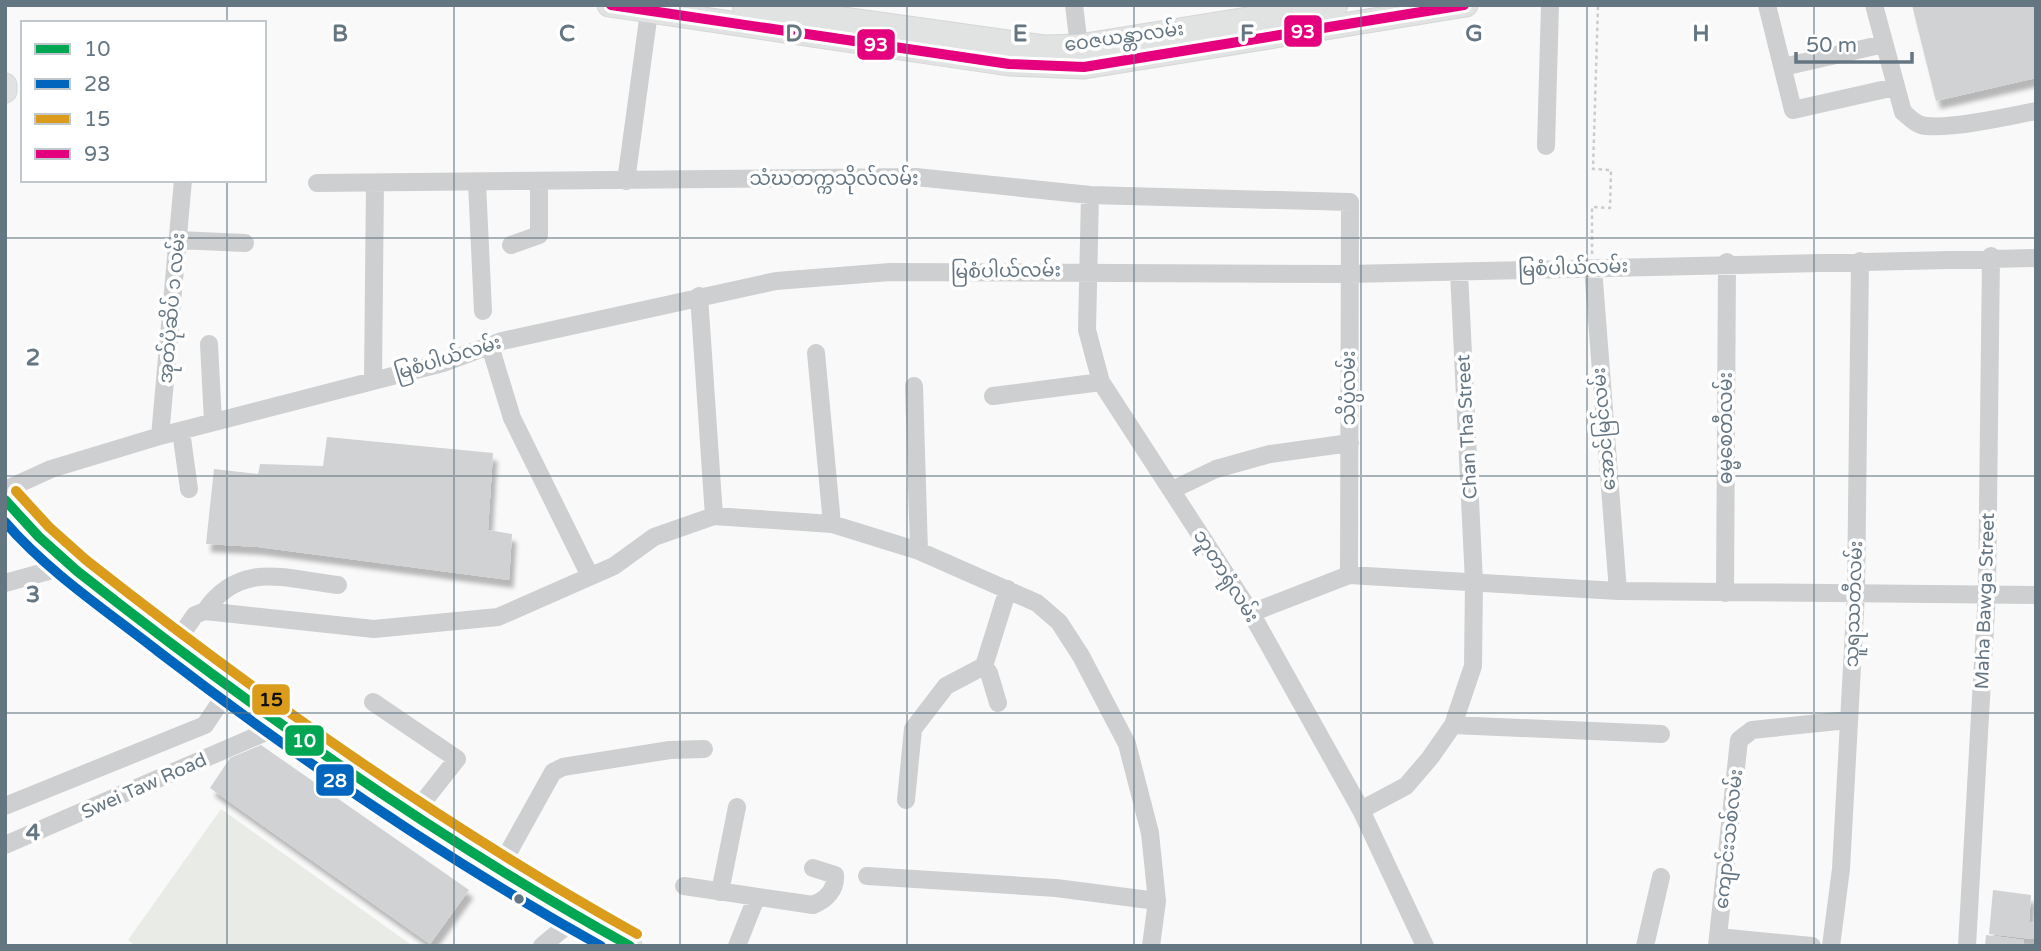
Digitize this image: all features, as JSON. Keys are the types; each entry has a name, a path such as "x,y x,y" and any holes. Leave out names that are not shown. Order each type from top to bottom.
{"main road":[{"name":"ဝေဇယန္တာလမ်း","path":"609,5 649,8 1009,64 1084,67 1465,5"},
{"name":"ဝေဇယန္တာလမ်း","path":"744,5 1006,43 1079,46 1336,5"},
{"path":"5,85 5,91"},
{"path":"5,500 29,530 69,565 218,680 412,816 498,871 630,946"}],"street":[{"path":"1073,5 1079,46"},
{"path":"1546,145 1550,5"},
{"path":"1767,5 1793,110 1895,87"},
{"path":"1874,5 1903,112 1921,125 1942,125 2036,111"},
{"path":"626,181 649,8"},
{"path":"1783,66 1884,44"},
{"name":"သံဃတက္ကသိုလ်လမ်း","path":"317,183 539,183 916,177 1090,195 1350,202"},
{"name":"အုတ်ပုံဆိပ် ၁ လမ်း","path":"160,436 183,182"},
{"path":"373,380 375,183"},
{"path":"477,183 483,311"},
{"path":"512,245 539,235 539,183"},
{"name":"ဘူတာရုံလမ်း","path":"1090,195 1087,330 1101,382 1251,613 1361,810 1425,946"},
{"name":"သိပ္ပံလမ်း","path":"1349,575 1350,202"},
{"path":"178,240 245,243"},
{"name":"မြစံပါယ်လမ်း","path":"5,490 51,469 160,436 443,363 490,346 699,296 776,281 890,272 1349,274 1727,262 1991,256 2036,258"},
{"name":"Maha Bawga Street","path":"1967,946 1987,592 1991,256"},
{"name":"သူရဿတီလမ်း","path":"1831,946 1841,869 1856,593 1860,261"},
{"name":"ဓမ္မစေတီလမ်း","path":"1726,593 1727,262"},
{"name":"အောင်မြင်လမ်း","path":"1592,268 1618,591"},
{"name":"Chan Tha Street","path":"1361,810 1406,786 1430,758 1453,725 1473,666 1474,582 1459,272"},
{"path":"699,296 714,516"},
{"path":"209,344 213,422"},
{"path":"490,346 512,418 590,576"},
{"path":"816,353 832,524"},
{"path":"993,396 1101,382"},
{"path":"914,386 919,551"},
{"path":"181,431 189,489"},
{"path":"1172,490 1216,469 1270,454 1350,443"},
{"path":"174,645 195,615 205,611 374,629 498,617 614,566 654,537 714,516 832,524 919,551 1008,589 1037,603 1059,622 1104,697 1127,744 1150,833 1157,901 1151,946"},
{"path":"5,583 69,565"},
{"path":"1251,613 1349,575 1618,591 2036,594"},
{"path":"205,611 215,596 251,576 338,585"},
{"path":"906,800 913,729 946,686 984,666 1008,589"},
{"path":"984,666 989,673 998,703"},
{"name":"Swei Taw Road","path":"5,806 205,725 219,704 218,680"},
{"path":"373,702 457,759 412,816"},
{"name":"ကျောင်းသစ်လမ်း","path":"1718,942 1739,740 1752,730 1848,720"},
{"name":"Swei Taw Road","path":"5,845 282,725"},
{"path":"1453,725 1661,734"},
{"path":"498,871 553,772 563,767 670,750 704,749"},
{"path":"720,892 737,807"},
{"path":"684,886 806,904 824,901 835,884 835,875 813,869"},
{"path":"867,876 1056,888 1157,901"},
{"path":"1645,946 1661,877"},
{"path":"737,946 756,898"},
{"path":"542,946 577,917"},
{"path":"1718,942 1811,946"}],"path":[{"path":"1592,268 1592,207 1610,208 1611,170 1593,169 1598,5"}],"shaded area":[{"path":"221,809 413,946 136,946 128,940"}],"building":[{"path":"1912,5 2036,5 2036,78 1936,101"},
{"path":"327,437 493,453 488,530 512,534 509,580 258,547 206,544 214,469 258,474 260,464 323,466"},
{"path":"261,745 469,890 430,944 210,788 230,758"},
{"path":"1993,890 2031,895 2029,922 2034,923 2033,939 1989,934"},
{"path":"1986,935 2024,940 2023,946 1985,946"}],"transit line":[{"name":"93","path":"611,5 1009,64 1084,67 1464,5"},
{"name":"15","path":"16,491 49,527 86,560 286,710 493,849 637,934"},
{"name":"10","path":"5,500 39,537 77,571 277,722 415,816 630,946"},
{"name":"28","path":"5,522 40,558 79,591 320,770 430,844 601,946"}]}
